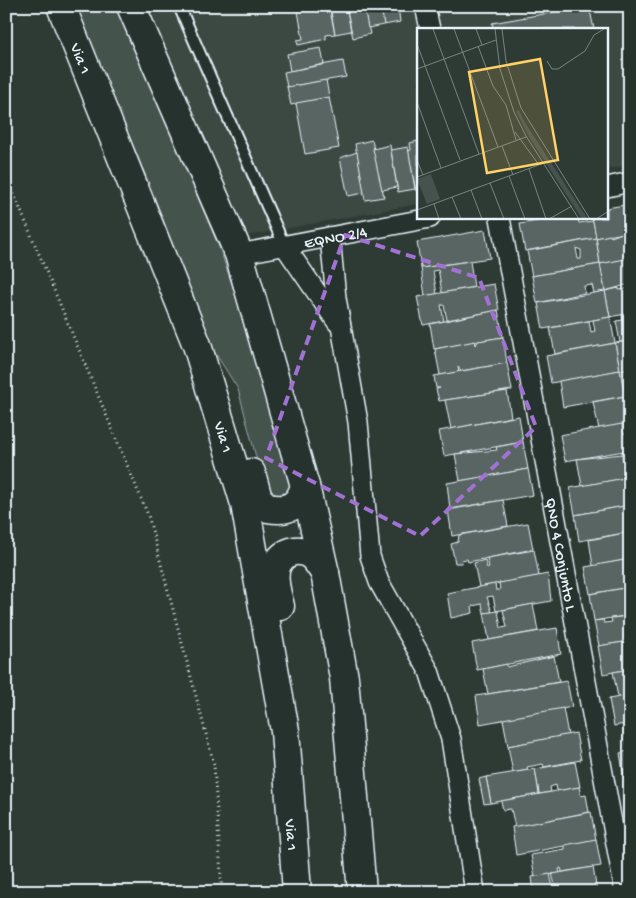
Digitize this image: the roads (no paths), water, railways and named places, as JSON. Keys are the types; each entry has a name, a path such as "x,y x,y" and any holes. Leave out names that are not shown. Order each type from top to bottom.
{"main road":[{"name":"Via 1","path":"60,6 197,345 245,504 284,732 297,892"},
{"path":"131,6 239,254 305,486 325,573 344,678 362,892"},
{"path":"197,345 230,394 258,499 268,508 290,509 298,504 305,486"},
{"path":"284,732 296,692 274,578 275,569 280,559 285,555 291,551 300,551 309,554 316,560 325,573"}],"street":[{"path":"425,6 430,28"},
{"path":"608,186 630,182"},
{"name":"EQNO 2/4","path":"239,254 425,219"},
{"name":"QNO 4 Conjunto L","path":"500,219 625,892"},
{"path":"330,237 341,328 358,422 370,556 379,582 429,671 451,739 475,892"},
{"path":"284,245 341,328"}],"lane":[{"path":"179,6 284,245"}]}
